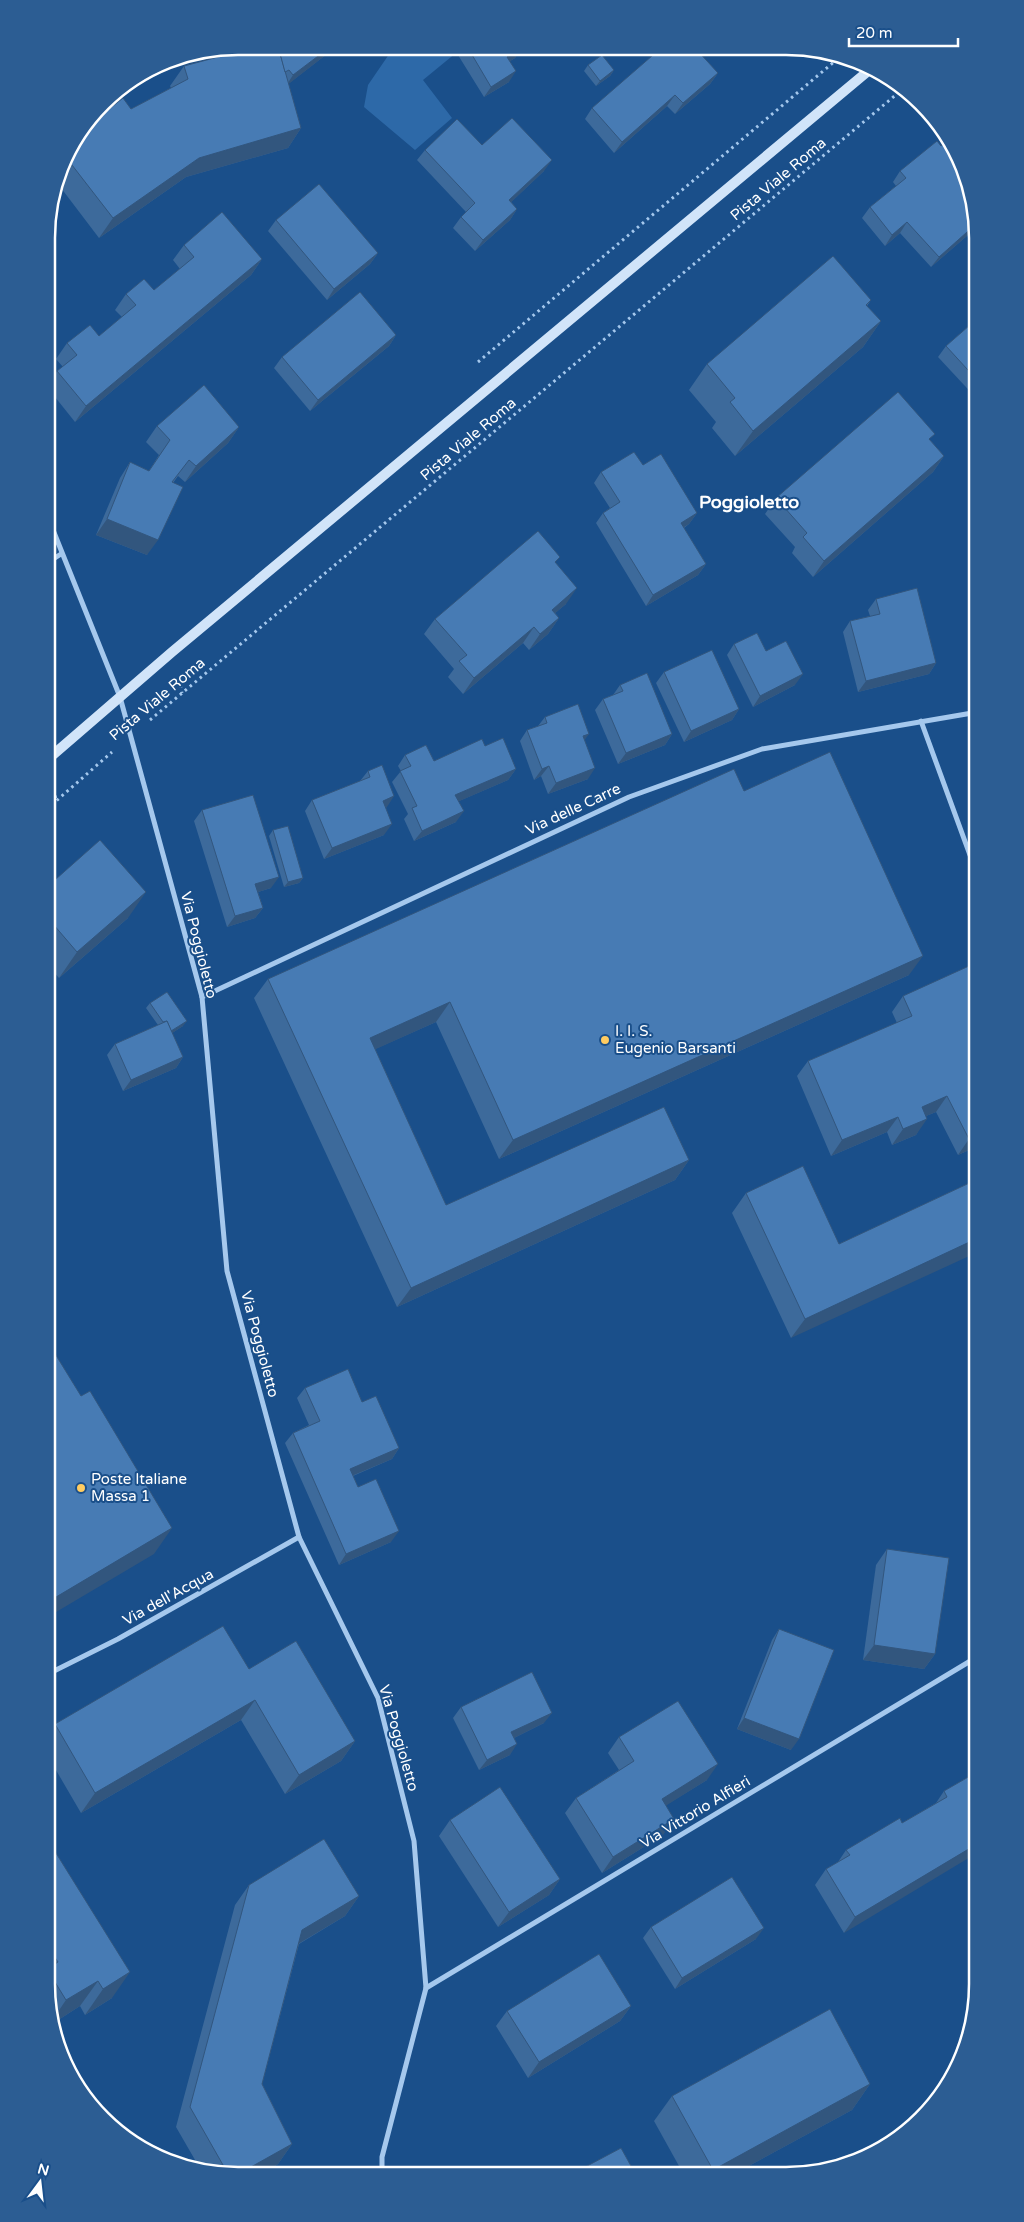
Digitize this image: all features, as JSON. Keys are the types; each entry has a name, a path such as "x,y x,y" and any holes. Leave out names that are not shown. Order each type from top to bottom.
{"main road":[{"path":"55,752 865,73"}],"street":[{"name":"Via Poggioletto","path":"55,537 120,697 202,997 227,1271 300,1538 378,1698 414,1841 426,1988 382,2157 382,2167"},
{"path":"55,558 61,554"},
{"name":"Via delle Carre","path":"202,997 629,797 762,749 969,713"},
{"path":"922,721 969,852"},
{"name":"Via dell'Acqua","path":"55,1670 118,1639 300,1538"},
{"name":"Via Vittorio Alfieri","path":"426,1988 969,1661"}],"path":[{"name":"Pista Viale Roma","path":"55,801 898,93"}],"shaded area":[{"path":"389,55 453,55 423,80 452,118 415,150 364,107 368,85"}],"building":[{"path":"226,55 281,55 301,128 199,158 113,218 71,164 79,146 100,117 123,98 131,109 188,79 184,66"},
{"path":"280,55 319,55 293,75 289,70 285,72"},
{"path":"472,55 510,55 507,57 516,71 491,87"},
{"path":"602,55 614,70 600,81 588,65"},
{"path":"653,55 702,55 718,73 683,103 675,95 622,142 592,108"},
{"path":"512,118 552,160 509,200 517,209 483,240 461,217 475,203 425,150 457,119 482,145"},
{"path":"937,141 941,146 944,144 945,146 963,190 969,230 939,257 907,222 892,235 870,207 906,178 900,171"},
{"path":"319,184 378,253 334,289 276,220"},
{"path":"222,212 262,259 86,406 57,371 77,355 67,343 90,325 99,336 136,305 126,294 144,279 154,290 194,257 184,245"},
{"path":"833,256 871,300 866,305 881,321 753,431 730,402 735,398 707,364"},
{"path":"360,292 396,335 318,400 282,357"},
{"path":"969,326 969,371 946,346"},
{"path":"204,385 239,427 196,466 189,460 172,482 183,487 158,540 107,519 130,462 149,471 170,440 157,426"},
{"path":"898,392 935,434 929,439 944,456 824,561 803,537 807,533 776,498"},
{"path":"634,452 643,465 661,454 697,513 681,523 706,564 653,595 603,513 620,502 601,472"},
{"path":"538,531 560,557 555,562 577,588 552,610 559,618 540,634 534,627 474,678 459,661 467,655 435,619"},
{"path":"917,588 936,663 866,681 850,621 880,614 876,599"},
{"path":"757,633 766,651 786,641 803,674 760,696 734,644"},
{"path":"712,650 739,709 691,731 664,672"},
{"path":"647,673 672,734 626,753 603,699 623,691 620,685"},
{"path":"578,704 589,734 583,736 595,768 556,783 549,766 542,769 527,730 547,723 545,717"},
{"path":"503,738 516,769 455,795 464,811 422,831 412,808 417,806 400,771 411,766 405,755 426,745 434,761 482,739 485,746"},
{"name":"I. I. S. Eugenio Barsanti","path":"830,752 923,956 513,1140 450,1002 370,1038 446,1205 664,1107 689,1160 411,1288 268,979 734,769 744,791"},
{"path":"382,765 394,796 383,801 392,824 332,848 312,800 370,777 368,771"},
{"path":"253,795 279,877 255,884 263,908 235,916 202,810"},
{"path":"288,826 303,878 288,882 273,830"},
{"path":"100,840 146,892 77,952 55,926 55,880"},
{"path":"969,966 969,1139 947,1096 922,1107 927,1119 903,1129 898,1117 842,1140 808,1061 912,1016 903,996"},
{"path":"167,992 187,1021 171,1031 167,1021 163,1022 150,1003"},
{"path":"167,1021 183,1057 131,1080 115,1044"},
{"path":"803,1166 839,1244 969,1183 969,1242 805,1319 746,1193"},
{"name":"Poste Italiane Massa 1","path":"55,1354 81,1396 90,1391 172,1528 55,1598"},
{"path":"348,1369 362,1402 376,1396 399,1448 350,1469 358,1487 376,1479 399,1531 346,1554 293,1433 320,1421 305,1388"},
{"path":"887,1549 949,1558 935,1654 874,1645"},
{"path":"223,1626 249,1669 296,1641 355,1741 299,1775 255,1700 95,1793 55,1724"},
{"path":"779,1629 834,1650 799,1739 744,1718"},
{"path":"532,1672 552,1713 511,1732 517,1744 487,1760 461,1707"},
{"path":"678,1701 718,1764 662,1799 674,1819 613,1857 576,1798 634,1761 619,1737"},
{"path":"969,1777 969,1849 855,1917 826,1869 850,1855 846,1850 900,1818 902,1823 947,1797 944,1791"},
{"path":"500,1787 560,1879 509,1912 450,1820"},
{"path":"324,1839 359,1896 302,1930 262,2084 292,2144 251,2167 226,2167 224,2167 190,2107 249,1885"},
{"path":"55,1851 130,1972 103,1989 98,1981 66,2000 55,1982 55,1964 58,1962 55,1958"},
{"path":"732,1877 764,1928 682,1978 651,1927"},
{"path":"599,1954 631,2006 539,2062 507,2011"},
{"path":"830,2009 870,2084 718,2167 711,2167 672,2096"},
{"path":"621,2148 632,2167 585,2167"}],"place":[{"name":"I. I. S. Eugenio Barsanti","path":"605,1040"},
{"name":"Poste Italiane Massa 1","path":"81,1488"}],"district":[{"name":"Poggioletto","path":"749,502"}]}
